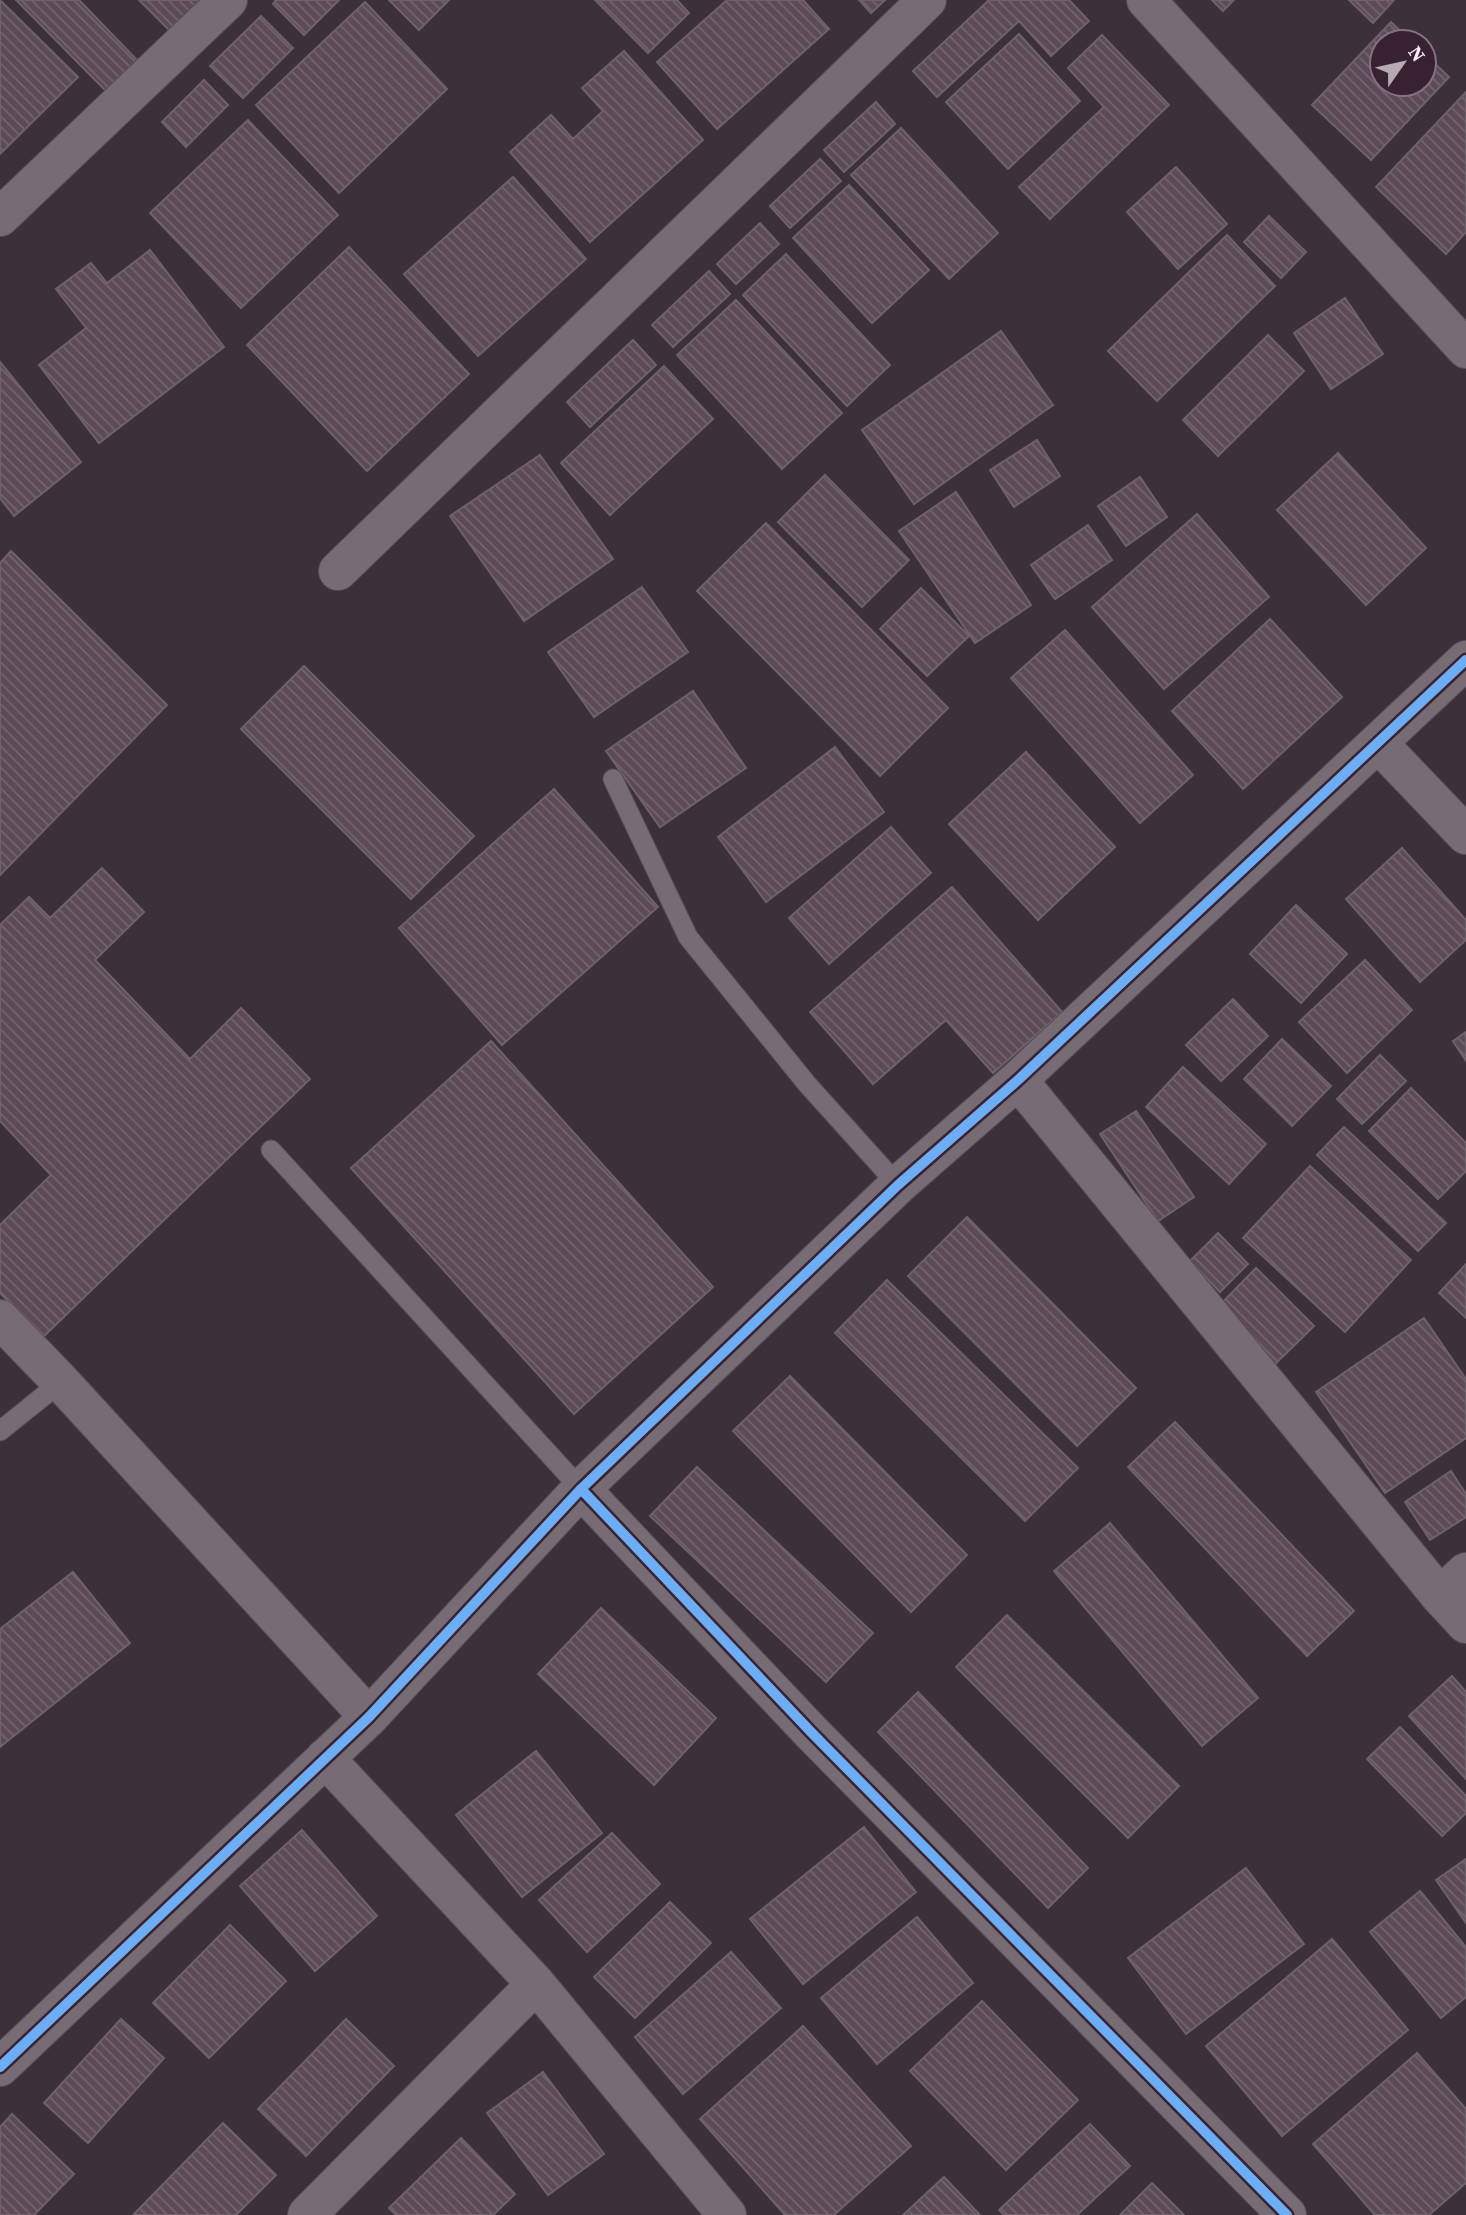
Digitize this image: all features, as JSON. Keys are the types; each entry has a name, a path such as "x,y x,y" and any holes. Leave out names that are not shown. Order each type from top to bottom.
{"street":[{"path":"0,217 228,0"},
{"path":"338,571 927,0"},
{"path":"1146,0 1466,349"},
{"path":"0,2067 369,1717 581,1489 898,1185 1018,1080 1466,660"},
{"path":"1378,743 1466,835"},
{"path":"1018,1080 1453,1584 1466,1624"},
{"path":"0,1319 369,1717"},
{"path":"581,1489 811,1732 1287,2215"},
{"path":"325,1758 536,1984 727,2215"},
{"path":"307,2215 536,1984"}],"lane":[{"path":"613,779 688,937 807,1084 898,1185"},
{"path":"271,1150 581,1489"},
{"path":"0,1431 61,1382"}],"building":[{"path":"0,0 78,77 0,154"},
{"path":"16,0 79,0 138,61 107,92"},
{"path":"139,0 210,0 174,35"},
{"path":"276,0 339,0 304,35 273,4"},
{"path":"389,0 449,0 419,30"},
{"path":"595,0 677,0 689,13 648,53"},
{"path":"727,0 803,0 829,29 717,129 657,62"},
{"path":"859,0 885,0 871,13"},
{"path":"989,0 1069,0 1089,21 1051,56 1019,21 937,97 913,71"},
{"path":"1212,0 1234,0 1223,11"},
{"path":"1349,0 1394,0 1373,23"},
{"path":"365,2 447,89 339,193 256,105"},
{"path":"261,16 293,48 243,98 210,66"},
{"path":"1391,22 1397,28 1385,28"},
{"path":"1019,34 1080,101 1008,169 946,102"},
{"path":"1102,35 1169,105 1050,219 1019,187 1104,107 1068,68"},
{"path":"1368,46 1368,98 1429,98 1371,160 1312,105"},
{"path":"624,51 703,140 590,242 510,152 551,115 573,139 603,111 582,88"},
{"path":"1438,66 1449,77 1438,89"},
{"path":"204,80 228,105 186,147 162,122"},
{"path":"1466,92 1466,232 1446,254 1376,187"},
{"path":"876,102 895,124 844,172 824,150"},
{"path":"248,120 338,215 241,308 150,213"},
{"path":"901,128 998,233 949,279 851,175"},
{"path":"820,159 841,181 790,228 770,206"},
{"path":"1176,167 1227,224 1178,269 1127,212"},
{"path":"513,177 586,259 478,356 404,274"},
{"path":"849,185 929,270 872,323 793,238"},
{"path":"1269,216 1306,252 1281,278 1244,242"},
{"path":"760,223 779,244 736,284 717,264"},
{"path":"1227,235 1275,286 1157,401 1108,351"},
{"path":"349,247 469,374 367,471 247,345"},
{"path":"150,250 224,347 99,443 39,365 86,328 56,289 91,263 107,283"},
{"path":"786,254 890,365 847,406 743,295"},
{"path":"709,271 730,294 673,347 652,325"},
{"path":"1345,298 1383,354 1331,389 1294,333"},
{"path":"736,300 842,413 782,469 677,355"},
{"path":"1001,331 1053,405 914,504 862,430"},
{"path":"1268,335 1304,371 1218,456 1183,420"},
{"path":"633,340 656,365 590,427 567,402"},
{"path":"0,362 81,462 14,516 0,498"},
{"path":"664,366 713,419 610,515 561,463"},
{"path":"1037,440 1060,476 1014,507 990,470"},
{"path":"1338,453 1426,548 1366,605 1277,510"},
{"path":"540,455 613,559 524,621 450,516"},
{"path":"825,475 909,560 862,607 778,522"},
{"path":"1140,477 1167,517 1126,546 1098,506"},
{"path":"956,492 1031,605 975,643 899,531"},
{"path":"1197,514 1269,597 1164,689 1092,607"},
{"path":"766,523 948,708 880,776 697,591"},
{"path":"1088,525 1112,560 1055,599 1031,565"},
{"path":"11,551 167,705 0,875 0,563"},
{"path":"642,587 688,652 594,717 548,652"},
{"path":"921,588 969,636 927,676 880,629"},
{"path":"1270,619 1342,697 1243,789 1172,711"},
{"path":"1065,630 1193,775 1140,823 1011,678"},
{"path":"304,666 474,836 411,899 241,729"},
{"path":"693,691 746,768 660,827 606,751"},
{"path":"835,747 884,812 766,902 718,837"},
{"path":"1026,752 1115,847 1038,920 949,824"},
{"path":"554,789 658,907 502,1045 399,928"},
{"path":"891,827 931,873 829,964 789,918"},
{"path":"1402,848 1466,920 1466,940 1420,982 1346,899"},
{"path":"102,868 144,912 95,960 190,1059 241,1008 310,1079 43,1337 0,1293 0,1225 51,1175 0,1121 0,925 29,897 50,918"},
{"path":"952,887 1062,1012 993,1073 946,1020 873,1084 810,1012"},
{"path":"1296,905 1347,954 1301,1003 1250,954"},
{"path":"1365,960 1412,1010 1347,1073 1299,1022"},
{"path":"1233,999 1268,1036 1221,1081 1186,1045"},
{"path":"1466,1032 1466,1061 1453,1041"},
{"path":"1282,1039 1331,1086 1292,1126 1244,1079"},
{"path":"491,1041 713,1287 574,1414 351,1168"},
{"path":"1380,1055 1406,1081 1362,1124 1337,1099"},
{"path":"1183,1067 1266,1144 1229,1184 1146,1107"},
{"path":"1411,1088 1466,1143 1466,1171 1438,1199 1369,1131"},
{"path":"1136,1111 1194,1197 1158,1221 1100,1134"},
{"path":"1344,1127 1446,1223 1418,1251 1317,1155"},
{"path":"1310,1166 1411,1260 1345,1332 1243,1238"},
{"path":"967,1217 1136,1388 1077,1446 908,1276"},
{"path":"1218,1233 1248,1264 1220,1292 1190,1261"},
{"path":"1466,1264 1466,1318 1439,1293"},
{"path":"1256,1268 1314,1326 1268,1371 1211,1314"},
{"path":"887,1280 1078,1468 1025,1521 835,1333"},
{"path":"1424,1318 1466,1379 1466,1438 1385,1493 1316,1392"},
{"path":"790,1376 967,1555 911,1612 733,1431"},
{"path":"1175,1422 1354,1611 1307,1656 1128,1467"},
{"path":"697,1467 873,1633 826,1682 650,1516"},
{"path":"1451,1471 1466,1494 1466,1517 1430,1540 1405,1502"},
{"path":"1110,1523 1258,1698 1202,1746 1054,1571"},
{"path":"73,1572 130,1643 0,1747 0,1629"},
{"path":"601,1608 716,1718 654,1785 538,1674"},
{"path":"1007,1615 1179,1786 1128,1838 956,1667"},
{"path":"1452,1676 1466,1692 1466,1779 1409,1716"},
{"path":"918,1692 1088,1868 1048,1908 878,1732"},
{"path":"1400,1727 1466,1796 1466,1813 1442,1836 1367,1759"},
{"path":"536,1751 602,1833 522,1897 456,1815"},
{"path":"864,1827 916,1892 803,1984 750,1919"},
{"path":"302,1830 377,1916 315,1971 240,1886"},
{"path":"612,1833 660,1884 587,1952 539,1900"},
{"path":"1466,1859 1466,1923 1436,1880"},
{"path":"1246,1868 1304,1944 1186,2034 1128,1958"},
{"path":"1420,1891 1466,1947 1466,1997 1441,2018 1370,1932"},
{"path":"670,1902 711,1943 635,2018 594,1977"},
{"path":"917,1917 973,1983 877,2064 821,1998"},
{"path":"230,1925 286,1981 209,2058 153,2003"},
{"path":"1332,1939 1408,2030 1282,2136 1206,2046"},
{"path":"731,1952 781,2008 683,2094 635,2037"},
{"path":"982,2001 1078,2100 1006,2170 910,2071"},
{"path":"121,2019 164,2058 88,2143 44,2103"},
{"path":"346,2019 394,2066 306,2156 258,2109"},
{"path":"803,2026 911,2146 834,2215 785,2215 700,2119"},
{"path":"1417,2053 1466,2109 1466,2183 1429,2215 1375,2215 1313,2144"},
{"path":"543,2072 604,2154 548,2195 487,2113"},
{"path":"12,2114 74,2174 34,2215 0,2215 0,2127"},
{"path":"223,2123 276,2175 236,2215 133,2215"},
{"path":"1090,2124 1130,2166 1077,2215 1004,2215 999,2210"},
{"path":"461,2138 515,2194 493,2215 396,2215 389,2208"},
{"path":"944,2177 980,2215 903,2215"},
{"path":"1152,2183 1184,2215 1120,2215"}],"cycle path":[{"path":"0,2067 369,1717 581,1489 898,1185 1018,1080 1466,660"},
{"path":"581,1489 811,1732 1287,2215"}]}
